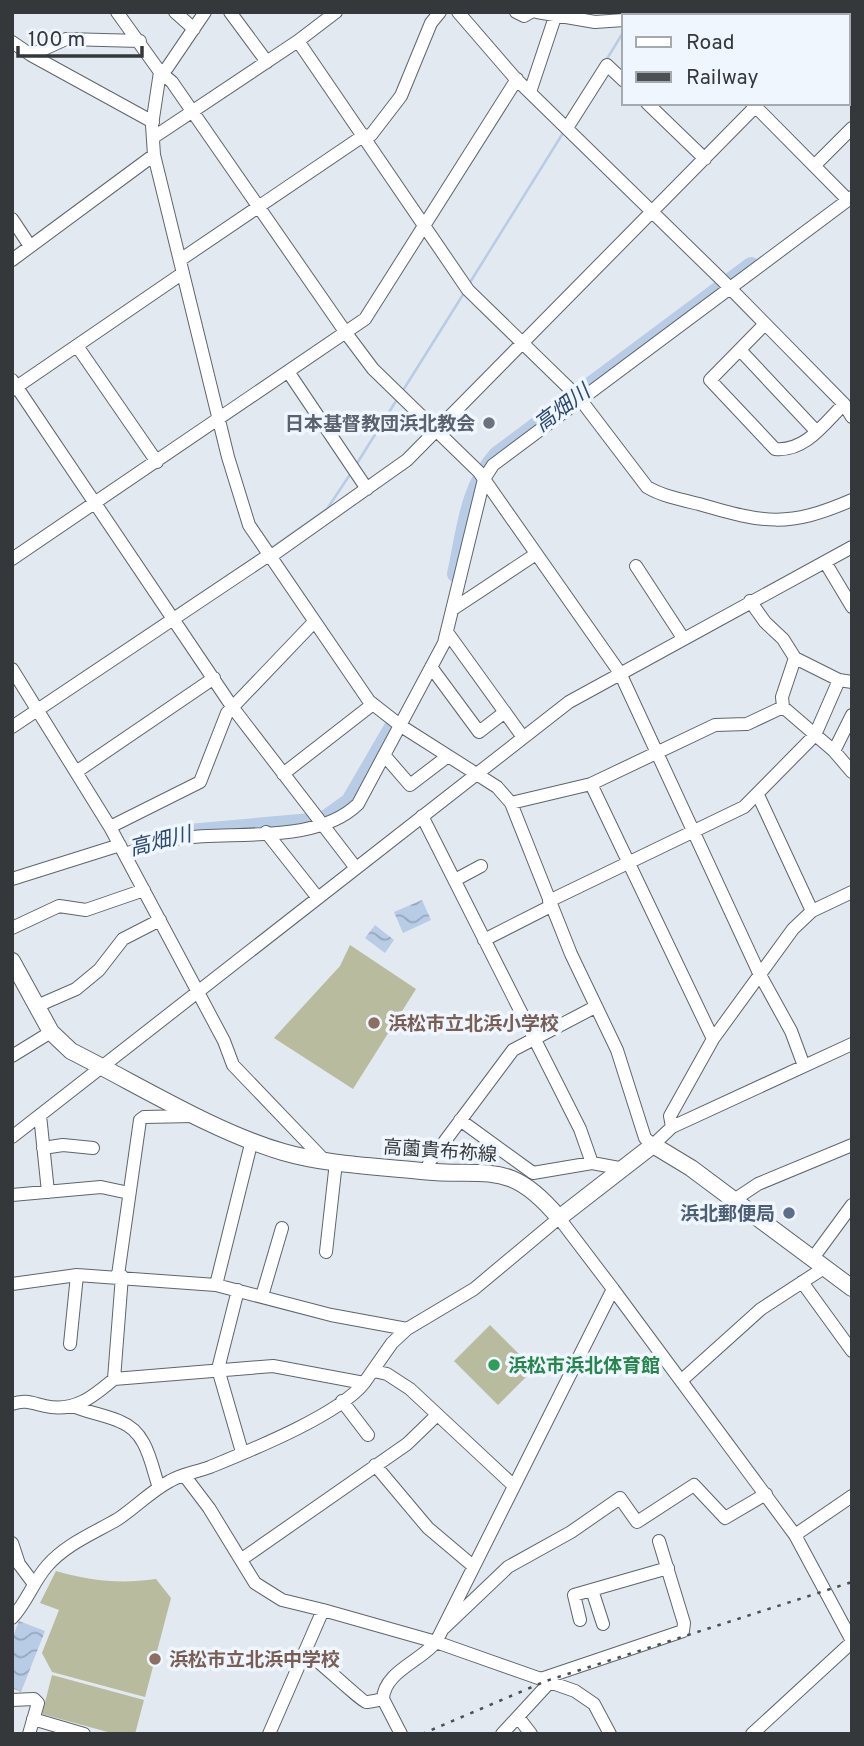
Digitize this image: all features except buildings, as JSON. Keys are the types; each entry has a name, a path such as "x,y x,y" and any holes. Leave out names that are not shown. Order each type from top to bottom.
{"main road":[{"name":"高薗貴布祢線","path":"13,965 51,1031 71,1051 200,1116 283,1152 330,1161 426,1172 488,1172 514,1178 538,1193 559,1217"},
{"path":"559,1217 653,1145 676,1158 852,1288"}],"street":[{"path":"117,12 160,72 172,82 193,111 373,369 482,476 620,673 759,973 791,1031 804,1066"},
{"path":"175,12 194,29"},
{"path":"160,72 167,68 205,12"},
{"path":"230,12 267,62"},
{"path":"154,137 298,41 336,12"},
{"path":"180,260 363,136 371,135 384,122 401,96 431,23 440,12"},
{"path":"458,12 517,79 727,285 844,404 852,416"},
{"path":"516,12 524,16 531,12"},
{"path":"537,12 594,22 622,20"},
{"path":"530,92 555,17"},
{"path":"31,55 66,38 140,41"},
{"path":"298,41 468,290 577,396 642,483 663,494 760,521 813,517 852,499"},
{"path":"12,42 153,122"},
{"path":"567,128 607,65 622,79"},
{"path":"160,72 153,122 154,155 242,510 268,554 373,705 497,787 511,803 550,904 626,1073 645,1138 653,1145 672,1127 852,1044"},
{"path":"12,559 289,373 372,312 517,79"},
{"path":"649,105 705,159"},
{"path":"12,727 394,471 438,431 705,159 754,105"},
{"path":"12,879 180,838 323,826 346,815 358,804 432,667 447,632 482,476 577,396 848,197 756,105"},
{"path":"815,165 852,128"},
{"path":"12,260 154,155"},
{"path":"12,219 30,246"},
{"path":"183,274 14,385 233,708 356,868"},
{"path":"765,324 710,380 775,449 788,450 800,446 844,404"},
{"path":"77,346 157,462"},
{"path":"740,350 816,431"},
{"path":"289,373 367,489"},
{"path":"13,1136 522,736 569,702 852,547"},
{"path":"453,610 536,554"},
{"path":"825,562 852,607"},
{"path":"636,566 683,638"},
{"path":"484,940 629,864 732,815 758,795 815,735 846,681 794,658 750,601"},
{"path":"110,827 200,782 222,723 314,622"},
{"path":"447,632 522,736"},
{"path":"794,658 782,697 783,707 834,751 852,771"},
{"path":"432,667 479,732 505,712"},
{"path":"12,669 123,850 233,1065 330,1161 326,1252"},
{"path":"76,772 214,678"},
{"path":"283,774 373,705"},
{"path":"511,803 591,784 715,726 747,724 783,707"},
{"path":"834,751 852,715"},
{"path":"384,755 410,785 448,756"},
{"path":"591,784 713,1039"},
{"path":"758,795 812,911"},
{"path":"422,816 580,1129 593,1163"},
{"path":"266,832 318,898"},
{"path":"455,880 481,866"},
{"path":"12,928 59,906 86,910 144,890"},
{"path":"672,1127 670,1116 713,1039 759,973 793,929 812,911 852,892"},
{"path":"37,1006 76,989 99,970 123,939 160,920"},
{"path":"426,1172 460,1120 513,1050 595,1007"},
{"path":"12,1056 51,1031"},
{"path":"40,1115 48,1192"},
{"path":"114,1379 120,1275 133,1152 142,1118 200,1116"},
{"path":"460,1120 533,1173 593,1163 620,1168"},
{"path":"216,1285 252,1140"},
{"path":"43,1148 59,1145 93,1147"},
{"path":"734,1200 758,1184 852,1145"},
{"path":"12,1195 101,1187 129,1193"},
{"path":"682,1380 761,1309 802,1282 818,1263 852,1205"},
{"path":"12,1619 24,1605 34,1584 49,1563 74,1543 120,1518 159,1488 306,1423 342,1401 364,1383 407,1329 474,1289 559,1217 795,1535 852,1642 751,1734"},
{"path":"262,1296 282,1228"},
{"path":"12,1284 77,1275 120,1275 216,1285 331,1315 407,1329"},
{"path":"70,1344 77,1275"},
{"path":"802,1282 850,1347"},
{"path":"439,1636 613,1289"},
{"path":"238,1290 218,1369 242,1452"},
{"path":"12,1404 27,1401 48,1407 73,1406 98,1395 114,1379 218,1369 273,1366 364,1383"},
{"path":"374,1371 387,1374 410,1389 514,1486"},
{"path":"342,1401 368,1435"},
{"path":"73,1406 98,1417 121,1422 135,1430 142,1439 159,1488"},
{"path":"242,1559 407,1444 436,1416"},
{"path":"375,1465 428,1528 473,1566"},
{"path":"184,1475 242,1559 255,1583 266,1591 282,1600 439,1636 589,1699 610,1734"},
{"path":"401,1734 383,1699 386,1684 508,1567 620,1498 636,1522 694,1485 724,1518 766,1494"},
{"path":"795,1535 852,1496"},
{"path":"502,1734 545,1681 683,1631 684,1623 659,1541"},
{"path":"12,1543 16,1566 34,1584"},
{"path":"580,1620 573,1596 668,1568"},
{"path":"592,1590 603,1623"},
{"path":"269,1734 323,1610"},
{"path":"305,1651 334,1672 359,1699 366,1702 383,1699"},
{"path":"12,1700 34,1699 38,1703 29,1734"},
{"path":"518,1717 531,1734"},
{"path":"33,1719 83,1734"}],"green space":[{"path":"350,945 416,989 353,1089 274,1038 340,966"},
{"name":"浜松市浜北体育館","path":"490,1325 534,1369 498,1405 454,1361"},
{"path":"56,1571 106,1581 156,1579 171,1598 145,1697 52,1672 42,1653 59,1610 40,1603"},
{"path":"52,1675 144,1700 135,1734 115,1734 42,1714"}],"water":[{"path":"422,900 431,920 403,933 394,912"},
{"path":"375,925 394,940 385,953 365,938"},
{"path":"19,1621 45,1631 21,1692 12,1688 12,1639"}],"waterway":[{"path":"605,62 622,34"},
{"path":"469,284 563,133"},
{"name":"高畑川","path":"455,574 473,496 486,468 496,455 751,265"},
{"path":"402,392 464,293"},
{"path":"356,465 396,401"},
{"path":"270,549 327,509 351,473"},
{"name":"高畑川","path":"324,819 349,801 392,727"},
{"name":"高畑川","path":"189,832 311,821"}],"railway":[{"path":"422,1734 546,1681 852,1582"}],"place":[{"name":"日本基督教団浜北教会","path":"489,423"},
{"name":"浜松市立北浜小学校","path":"374,1023"},
{"name":"浜北郵便局","path":"789,1213"},
{"name":"浜松市浜北体育館","path":"494,1365"},
{"name":"浜松市立北浜中学校","path":"155,1659"}]}
